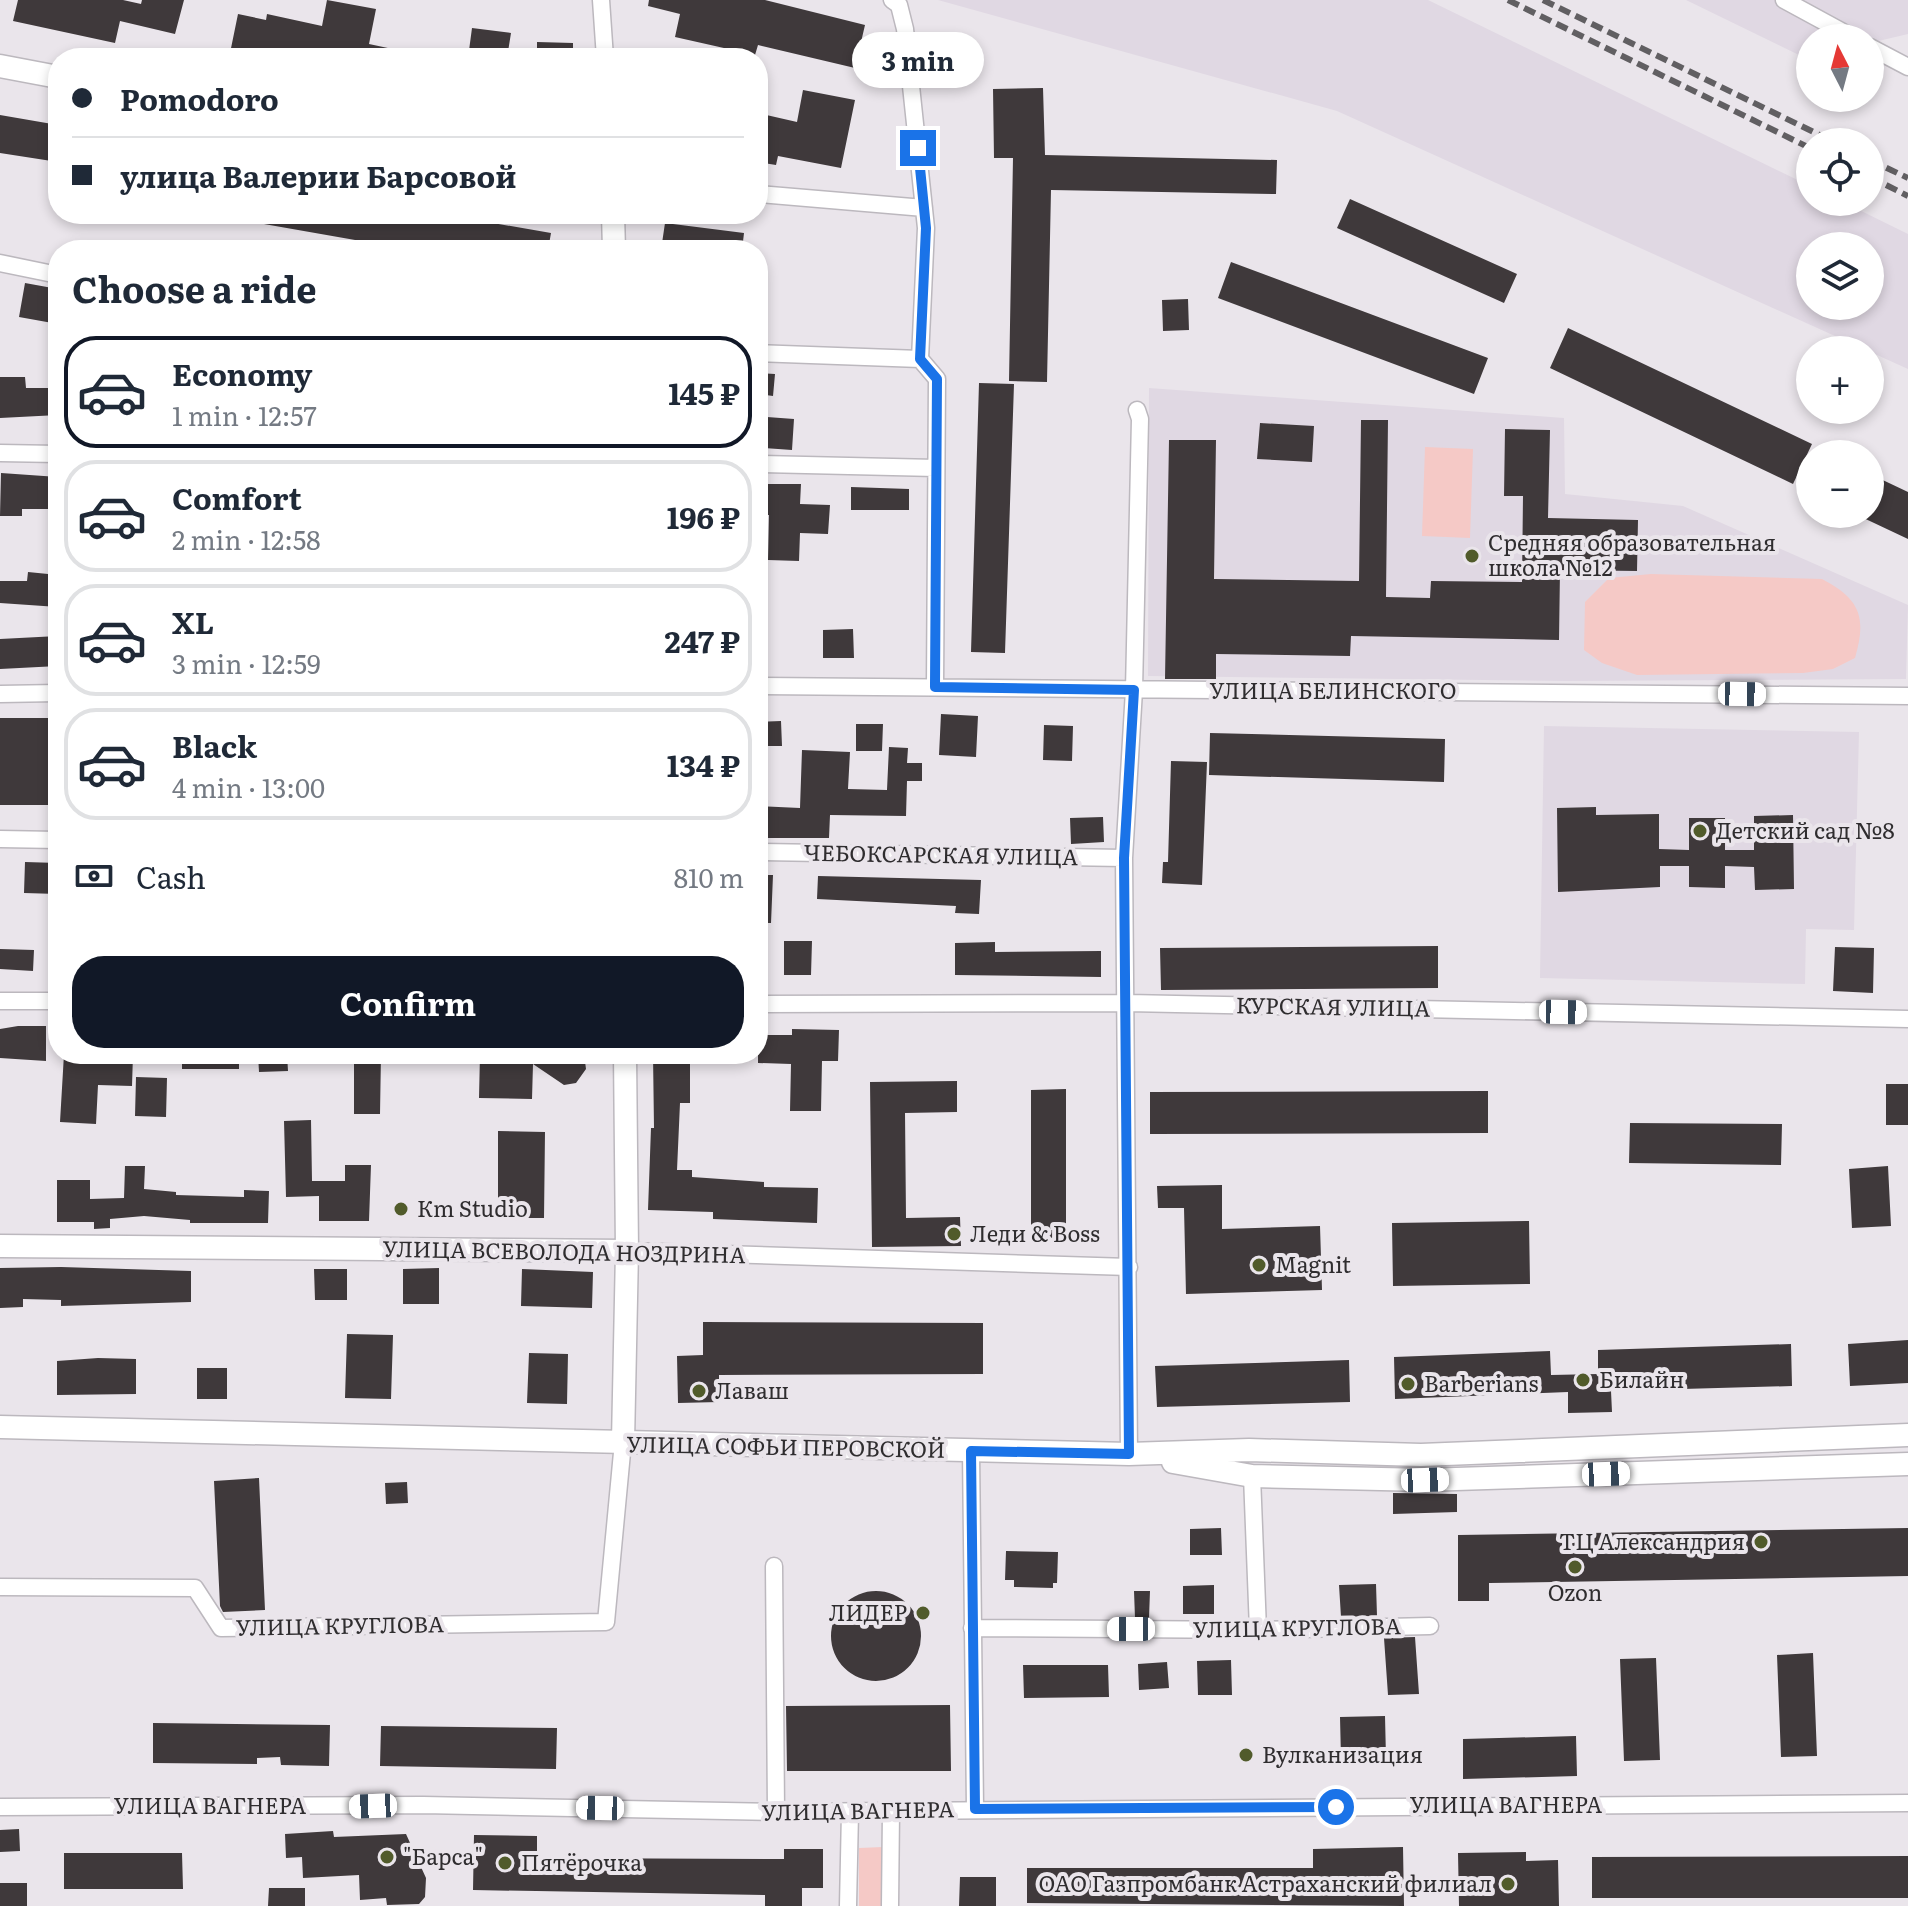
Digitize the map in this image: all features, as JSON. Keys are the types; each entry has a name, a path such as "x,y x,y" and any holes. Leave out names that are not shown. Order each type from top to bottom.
{"main road":[{"path":"0,66 48,75"},
{"path":"623,1442 627,1251 625,1064"},
{"name":"УЛИЦА ВСЕВОЛОДА НОЗДРИНА","path":"0,1246 627,1251"},
{"name":"УЛИЦА СОФЬИ ПЕРОВСКОЙ","path":"0,1427 1129,1454 1249,1450 1421,1455 1908,1435"},
{"path":"1129,1454 1252,1476 1425,1480 1908,1464"}],"street":[{"path":"601,0 604,48"},
{"path":"892,0 899,5 905,29 924,208 920,359 937,379 935,687"},
{"path":"1784,0 1828,24"},
{"path":"1884,54 1908,67"},
{"path":"768,195 924,208"},
{"path":"0,263 48,273"},
{"path":"768,353 920,359"},
{"path":"1129,1454 1128,1003 1124,858 1134,690 1140,419 1137,410"},
{"path":"0,453 48,454"},
{"path":"768,464 936,468"},
{"name":"УЛИЦА БЕЛИНСКОГО","path":"768,686 1908,696"},
{"path":"0,694 48,693"},
{"path":"0,839 48,840"},
{"name":"ЧЕБОКСАРСКАЯ УЛИЦА","path":"768,852 1124,858"},
{"path":"0,1001 48,1001"},
{"name":"КУРСКАЯ УЛИЦА","path":"768,1004 1128,1003 1908,1019"},
{"name":"УЛИЦА ВСЕВОЛОДА НОЗДРИНА","path":"627,1251 1129,1267"},
{"name":"УЛИЦА КРУГЛОВА","path":"0,1587 195,1588 221,1628 606,1622 623,1442"},
{"path":"971,1451 975,1809"},
{"path":"1252,1476 1258,1630"},
{"path":"774,1566 776,1812"},
{"name":"УЛИЦА КРУГЛОВА","path":"972,1628 1258,1630 1430,1626"},
{"name":"УЛИЦА ВАГНЕРА","path":"0,1807 423,1805 850,1812 1908,1803"},
{"path":"890,1906 891,1811"},
{"path":"848,1906 850,1812"}],"shaded area":[{"path":"938,0 1428,0 1796,179 1796,216 1871,216 1908,234 1908,369 1884,358 1884,336 1835,336 1800,320 1884,320 1884,232 1796,232 1796,318 1337,111"},
{"path":"1686,0 1908,0 1908,34 1884,40 1884,24 1796,24 1796,54"},
{"name":"Средняя образовательная школа №12","path":"1149,388 1564,418 1565,494 1683,506 1908,605 1906,679 1566,681 1148,676"},
{"path":"1425,447 1473,449 1470,538 1422,536"},
{"path":"1651,574 1822,579 1845,594 1857,611 1860,631 1855,658 1833,669 1803,673 1637,675 1602,663 1584,650 1585,602 1609,578"},
{"name":"Детский сад №8","path":"1544,726 1859,732 1854,930 1806,929 1805,984 1540,978"},
{"path":"883,1847 882,1906 859,1906 859,1848"}],"building":[{"path":"18,0 123,0 141,4 142,0 184,0 175,34 120,21 115,43 13,21"},
{"path":"327,0 376,9 369,44 388,48 231,48 238,14 266,20 267,14 322,26"},
{"path":"649,0 765,0 865,25 855,68 758,45 757,48 724,48 675,37 680,14 648,6"},
{"path":"472,28 511,33 509,48 469,48"},
{"path":"537,42 573,43 573,48 537,48"},
{"path":"1043,88 1045,155 1277,160 1276,194 1051,190 1047,382 1009,381 1013,158 994,158 993,89"},
{"path":"803,90 855,100 841,168 778,156 776,165 768,164 768,115 797,122"},
{"path":"0,115 48,123 48,160 0,153"},
{"path":"1350,199 1517,274 1504,303 1337,228"},
{"path":"264,224 499,224 551,233 550,240 355,240"},
{"path":"665,224 744,233 743,240 662,240"},
{"path":"1231,262 1488,358 1474,394 1218,298"},
{"path":"25,283 48,287 48,322 19,317"},
{"path":"1188,299 1189,330 1163,331 1162,300"},
{"path":"1568,328 1804,440 1796,440 1796,478 1793,484 1550,368"},
{"path":"768,374 775,374 773,396 768,395"},
{"path":"0,377 25,377 26,388 48,388 48,416 0,418"},
{"path":"979,383 1014,384 1005,653 971,652"},
{"path":"768,417 794,419 792,450 768,448"},
{"path":"1361,420 1388,420 1386,597 1430,598 1431,581 1522,582 1523,496 1504,496 1505,429 1550,430 1548,518 1638,520 1637,571 1560,570 1559,640 1351,636 1350,656 1216,654 1216,679 1165,679 1169,440 1216,440 1214,579 1359,581"},
{"path":"1260,423 1314,426 1312,462 1257,459"},
{"path":"1,473 48,476 48,509 22,509 22,516 0,516"},
{"path":"1884,481 1908,492 1908,539 1884,528"},
{"path":"768,484 801,484 800,504 830,505 828,534 800,533 799,561 768,560"},
{"path":"851,487 909,489 909,510 851,510"},
{"path":"28,572 48,574 48,606 0,603 0,581 27,581"},
{"path":"853,629 854,658 823,658 823,630"},
{"path":"48,637 48,667 0,669 0,639"},
{"path":"941,714 978,716 976,757 939,755"},
{"path":"0,718 48,718 48,805 0,805"},
{"path":"781,721 782,746 768,746 768,722"},
{"path":"856,724 883,724 882,751 856,751"},
{"path":"1044,725 1073,726 1072,761 1043,760"},
{"path":"1210,733 1445,739 1444,782 1209,775"},
{"path":"889,747 908,748 907,763 922,763 922,781 907,781 906,816 830,815 829,838 768,838 768,806 800,808 802,750 850,752 848,789 887,790"},
{"path":"1171,761 1207,762 1202,885 1162,883 1163,862 1168,862"},
{"path":"1596,807 1596,815 1659,814 1659,849 1689,850 1689,818 1725,818 1725,850 1754,850 1754,816 1793,815 1794,889 1755,890 1754,867 1725,866 1725,888 1689,887 1689,866 1660,866 1660,887 1558,892 1557,808"},
{"path":"1103,817 1104,842 1071,844 1070,818"},
{"path":"25,862 48,863 48,894 24,893"},
{"path":"768,875 773,875 771,923 768,923"},
{"path":"818,876 981,880 979,914 955,913 956,906 817,899"},
{"path":"784,941 812,941 811,975 784,975"},
{"path":"995,942 995,952 1101,951 1101,977 955,975 955,943"},
{"path":"1438,946 1438,988 1161,990 1160,948"},
{"path":"1835,947 1874,948 1873,993 1833,991"},
{"path":"0,949 34,950 33,971 0,969"},
{"path":"46,1026 46,1061 0,1058 0,1029"},
{"path":"792,1029 839,1030 838,1061 822,1061 821,1111 790,1111 791,1064 768,1063 768,1035 792,1035"},
{"path":"63,1064 133,1064 132,1086 98,1085 96,1124 60,1122"},
{"path":"182,1064 239,1064 239,1069 182,1069"},
{"path":"259,1064 288,1064 288,1071 259,1072"},
{"path":"354,1064 381,1064 380,1114 354,1114"},
{"path":"480,1064 533,1064 532,1099 479,1098"},
{"path":"533,1064 585,1064 586,1069 576,1083 564,1085"},
{"path":"653,1064 690,1064 690,1103 680,1103 677,1170 692,1170 692,1177 764,1182 764,1187 818,1188 817,1223 713,1219 713,1212 648,1210 651,1128 654,1128"},
{"path":"136,1077 167,1078 166,1117 135,1116"},
{"path":"957,1081 957,1112 905,1113 906,1218 960,1217 961,1246 872,1247 870,1082"},
{"path":"1886,1084 1908,1084 1908,1125 1886,1125"},
{"path":"1066,1089 1066,1243 1031,1243 1031,1090"},
{"path":"1488,1091 1488,1133 1150,1134 1150,1092"},
{"path":"311,1120 312,1181 345,1181 345,1165 371,1165 369,1221 319,1221 319,1196 286,1197 284,1121"},
{"path":"1630,1123 1782,1124 1781,1165 1629,1163"},
{"path":"498,1131 545,1132 544,1218 498,1218"},
{"path":"125,1166 145,1166 144,1189 176,1192 176,1195 244,1197 244,1190 269,1191 268,1223 190,1223 190,1220 144,1216 110,1219 110,1228 94,1229 94,1222 57,1222 57,1180 90,1180 90,1199 124,1198"},
{"path":"1888,1166 1891,1226 1852,1228 1849,1169"},
{"path":"1222,1185 1222,1229 1320,1226 1322,1290 1186,1294 1184,1208 1158,1208 1157,1186"},
{"path":"1529,1221 1530,1284 1393,1286 1392,1223"},
{"path":"0,1268 191,1271 191,1302 61,1306 61,1300 23,1299 23,1307 0,1308"},
{"path":"439,1268 439,1304 403,1304 403,1269"},
{"path":"314,1269 347,1269 347,1300 315,1300"},
{"path":"522,1269 593,1272 592,1308 521,1306"},
{"path":"703,1322 983,1323 983,1374 719,1375 719,1402 678,1403 677,1356 703,1355"},
{"path":"347,1334 393,1335 391,1399 345,1398"},
{"path":"1908,1340 1908,1383 1850,1386 1848,1344"},
{"path":"1791,1344 1792,1386 1611,1391 1612,1412 1568,1413 1568,1392 1395,1399 1394,1357 1550,1351 1551,1375 1598,1374 1598,1350"},
{"path":"529,1353 568,1354 567,1404 527,1403"},
{"path":"136,1359 136,1394 57,1395 57,1361"},
{"path":"1349,1360 1350,1402 1157,1407 1155,1366"},
{"path":"197,1368 227,1368 227,1399 197,1399"},
{"path":"259,1478 265,1610 223,1612 220,1606 214,1481"},
{"path":"407,1482 408,1503 386,1504 385,1483"},
{"path":"1393,1493 1457,1494 1457,1512 1393,1514"},
{"path":"1221,1528 1222,1555 1190,1555 1190,1529"},
{"path":"1908,1528 1908,1576 1489,1583 1489,1601 1458,1601 1458,1535"},
{"path":"1006,1551 1058,1552 1057,1583 1053,1583 1053,1588 1014,1587 1014,1580 1005,1580"},
{"path":"1376,1584 1377,1616 1341,1617 1339,1585"},
{"path":"1214,1585 1214,1614 1183,1614 1183,1586"},
{"path":"876,1591 893,1594 908,1604 918,1619 921,1636 918,1653 908,1668 893,1678 876,1681 859,1678 844,1668 834,1653 831,1636 834,1619 844,1604 859,1594"},
{"path":"1134,1591 1150,1591 1149,1618 1135,1618"},
{"path":"1415,1637 1419,1694 1388,1695 1384,1638"},
{"path":"1813,1653 1817,1756 1781,1757 1777,1655"},
{"path":"1656,1658 1660,1760 1624,1761 1620,1659"},
{"path":"1231,1660 1232,1695 1198,1695 1197,1661"},
{"path":"1167,1662 1169,1688 1139,1690 1138,1664"},
{"path":"1023,1665 1108,1665 1109,1697 1024,1698"},
{"path":"950,1705 951,1771 787,1771 786,1706"},
{"path":"1385,1716 1386,1758 1341,1759 1340,1717"},
{"path":"153,1723 330,1725 329,1766 281,1765 280,1757 257,1758 257,1764 153,1763"},
{"path":"381,1726 557,1728 556,1769 380,1766"},
{"path":"1576,1736 1577,1776 1463,1779 1463,1739"},
{"path":"19,1829 20,1851 0,1852 0,1830"},
{"path":"333,1831 334,1837 406,1834 426,1878 425,1897 419,1904 387,1905 386,1898 360,1900 359,1875 303,1878 302,1857 286,1858 285,1834"},
{"path":"474,1835 537,1836 537,1858 784,1859 784,1849 823,1849 823,1888 802,1888 802,1906 765,1906 765,1895 473,1890"},
{"path":"1403,1847 1404,1906 1027,1903 1027,1868 1313,1868 1313,1849"},
{"name":"ОАО Газпромбанк Астраханский филиал","path":"1526,1852 1526,1861 1558,1860 1559,1906 1459,1906 1458,1853"},
{"path":"64,1853 182,1853 183,1889 64,1889"},
{"path":"1908,1856 1908,1898 1592,1898 1592,1857"},
{"path":"960,1877 996,1877 996,1906 959,1906"},
{"path":"0,1883 27,1883 27,1906 0,1906"},
{"path":"269,1888 305,1888 305,1906 268,1906"}],"railway":[{"path":"1508,0 1796,141"},
{"path":"1543,0 1805,128"},
{"path":"1884,167 1908,178"},
{"path":"1884,184 1908,196"}],"place":[{"name":"Средняя образовательная школа №12","path":"1472,556"},
{"name":"Детский сад №8","path":"1700,831"},
{"name":"Кm Studio","path":"401,1209"},
{"name":"Леди & Boss","path":"954,1234"},
{"name":"Magnit","path":"1259,1265"},
{"name":"Билайн","path":"1583,1380"},
{"name":"Barberians","path":"1408,1384"},
{"name":"Лаваш","path":"699,1391"},
{"name":"ТЦ Александрия","path":"1761,1542"},
{"name":"Ozon","path":"1575,1567"},
{"name":"ЛИДЕР","path":"923,1613"},
{"name":"Вулканизация","path":"1246,1755"},
{"name":"\"Барса\"","path":"387,1857"},
{"name":"Пятёрочка","path":"505,1863"},
{"name":"ОАО Газпромбанк Астраханский филиал","path":"1508,1884"}],"route":[{"path":"918,148 926,228 920,359 937,379 935,687 1134,690 1124,858 1128,1003 1129,1267 1126,1339 1129,1454 971,1451 975,1809 1336,1807"}]}
